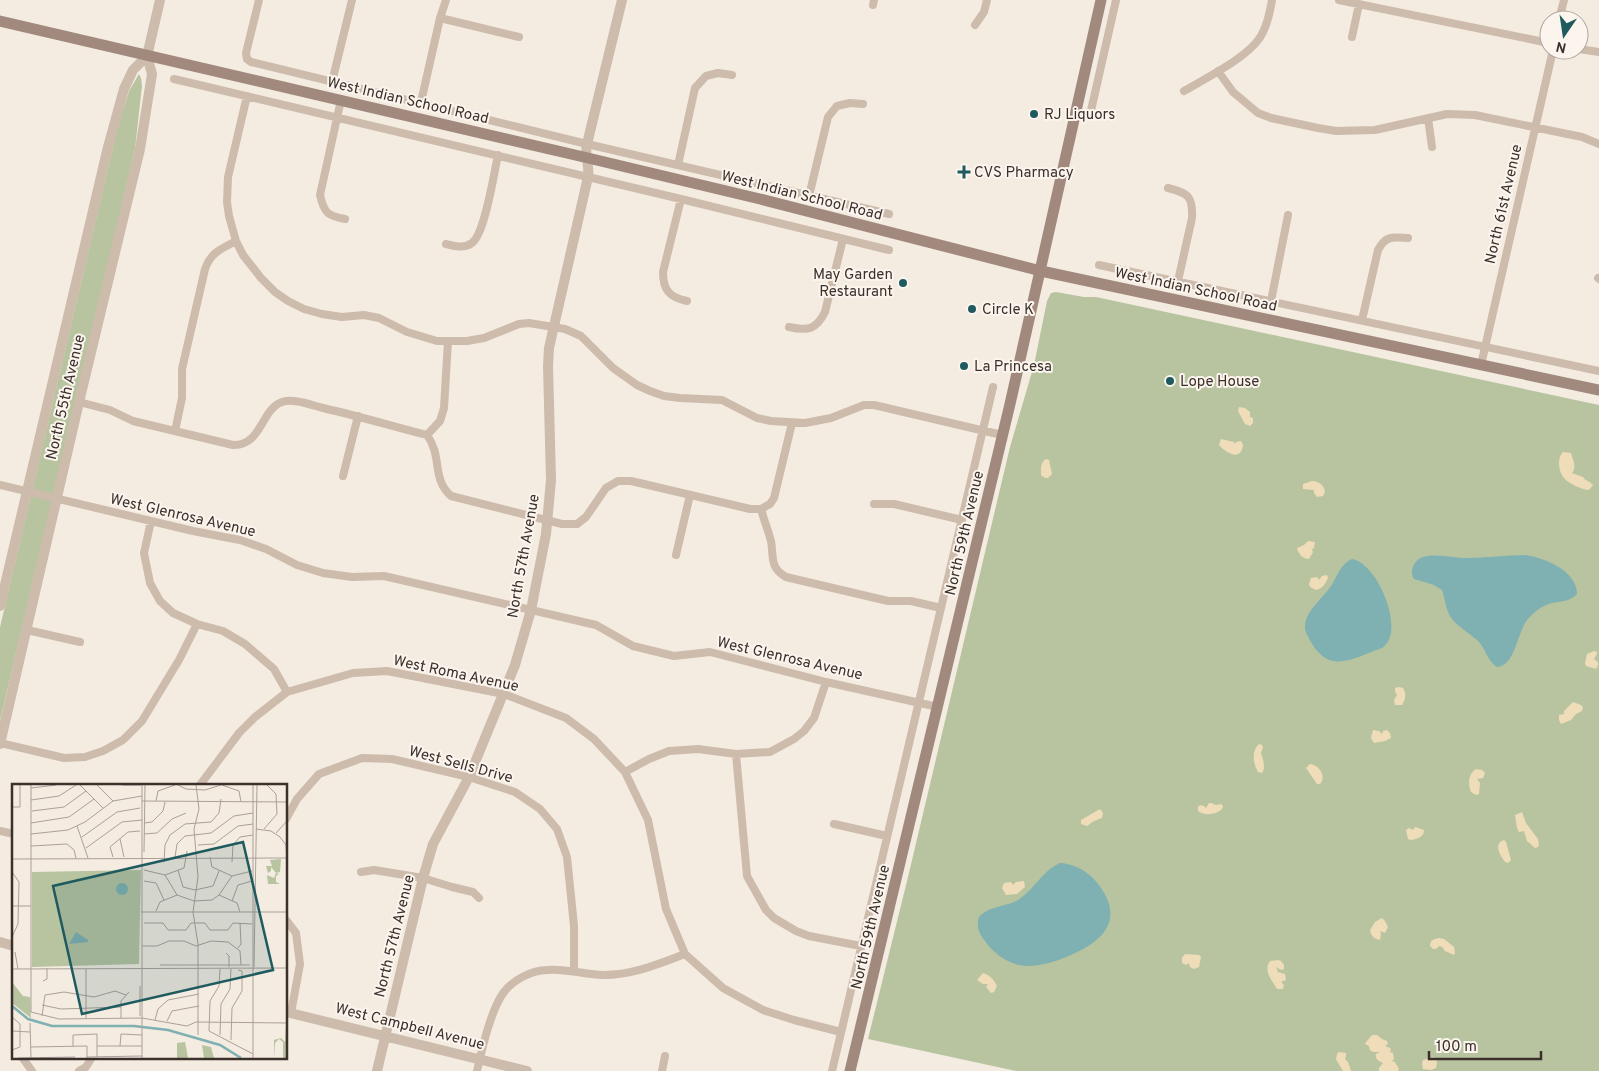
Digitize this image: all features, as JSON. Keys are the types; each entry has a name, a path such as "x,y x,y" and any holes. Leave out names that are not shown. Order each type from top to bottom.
{"main road":[{"name":"North 59th Avenue","path":"850,1071 1002,435 1101,0"},
{"name":"West Indian School Road","path":"0,21 588,158 1040,271 1599,390"}],"street":[{"name":"North 55th Avenue","path":"0,744 56,498 140,149 152,74 147,56 160,0"},
{"name":"West Indian School Road","path":"259,0 246,53 247,59 252,62 587,144 889,214"},
{"path":"332,82 352,0"},
{"path":"421,102 440,18 446,0"},
{"name":"North 57th Avenue","path":"377,1071 423,878 433,844 469,777 504,694 531,610 547,520 551,480 548,356 588,177 586,148 622,0"},
{"path":"975,25 984,12 987,0"},
{"path":"1090,114 1116,0"},
{"path":"1184,91 1241,56 1257,42 1268,21 1272,0"},
{"path":"1339,0 1539,42"},
{"path":"1352,37 1358,4"},
{"path":"440,18 519,37"},
{"name":"North 55th Avenue","path":"0,606 108,147 124,89 133,70 147,56"},
{"name":"North 61st Avenue","path":"1481,365 1551,60"},
{"path":"1218,70 1233,92 1258,113 1297,124 1336,131 1366,130 1401,125 1447,114 1475,114 1582,138 1599,144"},
{"path":"678,165 695,88 706,76 718,73 732,75"},
{"path":"174,79 498,155 888,250"},
{"path":"247,96 226,190 229,216 236,241 243,255 261,278 275,292 288,301 332,316 379,318 426,339 448,342 484,338 529,322 554,327 581,336 613,368 650,392 680,398 722,400 758,418 805,423 831,418 864,405 874,405 1002,435"},
{"path":"341,100 320,196 326,210 332,217 346,219"},
{"path":"809,196 828,117 837,106 850,103 863,104"},
{"path":"1428,118 1432,147"},
{"path":"446,244 456,247 465,246 471,244 480,233 498,155"},
{"path":"1168,188 1183,192 1191,201 1192,209 1192,218 1178,281"},
{"path":"681,199 663,272 663,279 668,291 675,298 687,301"},
{"path":"1270,301 1288,215"},
{"path":"1362,320 1378,250 1382,242 1388,238 1408,238"},
{"path":"789,326 804,330 818,324 822,319 843,239"},
{"path":"175,431 182,398 182,369 205,269 216,252 236,241"},
{"name":"West Indian School Road","path":"1100,265 1599,371"},
{"path":"427,435 440,420 444,408 448,342"},
{"name":"North 59th Avenue","path":"832,1071 993,387"},
{"path":"79,402 110,410 133,421 233,445 242,445 251,439 280,402 290,401 358,416 427,435 436,452 440,482 444,490 451,496 562,524 577,524 586,517 606,488 618,480 631,481 750,509 761,509 770,504 774,498 792,423"},
{"path":"343,476 358,416"},
{"name":"West Glenrosa Avenue","path":"0,485 193,531 240,540 266,549 297,565 323,573 352,577 384,576 596,625 634,646 674,656 710,652 826,682 938,707"},
{"path":"676,555 690,494"},
{"path":"874,504 894,504 962,520"},
{"path":"761,509 772,545 773,562 780,573 786,577 888,601 911,601 941,608"},
{"path":"151,521 144,553 150,583 160,601 173,614 197,624 223,631 245,644 274,669 287,692"},
{"path":"0,744 64,758 85,757 103,751 122,740 142,721 179,660 197,624"},
{"path":"27,630 80,642"},
{"name":"West Roma Avenue","path":"201,784 239,733 254,717 287,692 353,673 387,671 504,694 566,718 594,739 625,772 648,820 666,909 685,954 723,988 763,1010 841,1032"},
{"path":"625,772 649,759 669,752 698,749 736,754 770,752 799,735 814,718 826,682"},
{"path":"736,754 747,876 766,910 774,918 809,936 861,946"},
{"name":"West Sells Drive","path":"288,815 297,799 319,774 362,758 392,759 469,777 515,792 540,809 557,829 566,856 574,926 574,970"},
{"path":"834,824 887,836"},
{"path":"361,872 374,870 423,878 473,892 479,898"},
{"path":"288,923 296,933 300,964 289,1013"},
{"path":"477,1071 491,1018 504,991 521,977 545,969 574,970 603,975 640,971 685,954"},
{"name":"West Campbell Avenue","path":"289,1013 527,1071"},
{"path":"662,1071 665,1056"},
{"path":"23,1058 32,1071"},
{"path":"79,1071 86,1067 91,1058"}],"green space":[{"path":"139,74 142,86 135,149 0,721 0,627 117,130 129,91"},
{"path":"1051,293 1096,297 1599,405 1599,1071 1016,1071 868,1039 1010,447 1034,365 1047,301"}],"sand":[{"path":"1239,407 1245,408 1250,412 1253,423 1250,426 1245,424 1238,411"},
{"path":"1221,439 1234,442 1235,444 1241,441 1243,445 1242,450 1236,455 1225,451 1219,445"},
{"path":"1563,452 1571,453 1574,461 1572,473 1583,477 1593,485 1589,490 1572,484 1562,475 1559,461"},
{"path":"1046,459 1049,460 1052,474 1048,478 1041,475 1042,464"},
{"path":"1312,481 1322,485 1325,492 1323,496 1317,497 1314,490 1303,489 1303,484"},
{"path":"1308,541 1315,542 1309,559 1301,556 1297,548"},
{"path":"1327,575 1328,578 1325,584 1320,588 1316,590 1310,587 1311,578 1317,577 1319,580 1322,576"},
{"path":"1594,651 1597,652 1594,659 1598,662 1596,669 1586,666 1585,663 1587,654"},
{"path":"1399,687 1404,690 1405,699 1402,705 1395,705 1394,700 1397,695 1395,688"},
{"path":"1573,702 1583,707 1582,711 1571,720 1561,724 1559,715 1564,714 1564,711"},
{"path":"1373,730 1379,731 1382,734 1383,731 1387,730 1391,738 1374,743 1371,738"},
{"path":"1259,744 1263,747 1261,753 1264,766 1262,773 1258,772 1254,761 1255,750"},
{"path":"1310,764 1316,766 1321,771 1323,778 1320,784 1317,784 1306,768"},
{"path":"1476,769 1482,770 1485,773 1483,778 1477,779 1480,783 1479,794 1476,795 1471,792 1469,783 1471,774"},
{"path":"1209,803 1221,804 1223,806 1222,809 1217,813 1210,814 1198,811 1200,805 1206,808"},
{"path":"1100,809 1103,813 1102,818 1087,826 1081,824 1081,820"},
{"path":"1522,812 1526,823 1538,839 1538,847 1535,848 1527,841 1524,831 1519,832 1517,828 1515,815"},
{"path":"1415,827 1424,830 1423,834 1416,839 1408,839 1406,830 1409,828 1413,830"},
{"path":"1504,840 1511,860 1508,863 1501,856 1498,847"},
{"path":"1024,881 1025,887 1017,894 1006,895 1002,888 1004,883 1011,882 1013,885 1016,882"},
{"path":"1382,918 1388,927 1385,933 1380,931 1380,940 1373,937 1370,930 1375,922"},
{"path":"1434,939 1444,939 1454,947 1454,955 1445,951 1442,947 1439,946 1433,949 1430,946"},
{"path":"1185,954 1199,955 1201,957 1199,967 1194,969 1190,967 1189,963 1186,965 1182,963 1182,958"},
{"path":"1278,960 1284,965 1284,969 1281,970 1276,967 1278,972 1285,974 1286,980 1281,982 1284,985 1283,989 1277,989 1267,968 1270,961"},
{"path":"983,973 990,976 996,984 994,992 991,993 986,987 988,984 983,984 977,980"},
{"path":"1372,1035 1377,1035 1387,1041 1388,1044 1385,1046 1390,1048 1390,1052 1393,1053 1394,1059 1392,1061 1395,1062 1399,1069 1398,1071 1379,1071 1383,1063 1377,1060 1376,1054 1380,1052 1373,1052 1365,1044"},
{"path":"1339,1052 1346,1053 1345,1059 1351,1071 1343,1071 1336,1059"},
{"path":"1433,1057 1436,1059 1436,1068 1431,1070 1423,1069 1423,1060"}],"water":[{"path":"1526,555 1542,559 1566,572 1576,586 1577,594 1568,600 1546,605 1534,613 1527,620 1508,661 1497,667 1491,662 1479,642 1450,616 1442,590 1434,585 1414,579 1412,569 1420,558 1428,556 1467,558"},
{"path":"1352,559 1361,563 1371,572 1386,599 1390,614 1391,628 1389,640 1382,648 1353,659 1335,661 1326,659 1318,652 1307,634 1305,623 1310,611 1331,586 1342,567"},
{"path":"1060,863 1080,868 1103,891 1109,904 1110,915 1108,925 1103,934 1086,948 1059,960 1030,966 1014,964 1004,959 991,949 981,936 978,927 979,917 987,911 1024,896 1049,870"}],"place":[{"name":"RJ Liquors","path":"1034,114"},
{"name":"CVS Pharmacy","path":"964,172"},
{"name":"May Garden Restaurant","path":"903,283"},
{"name":"Circle K","path":"972,309"},
{"name":"La Princesa","path":"964,366"},
{"name":"Lope House","path":"1170,381"}]}
